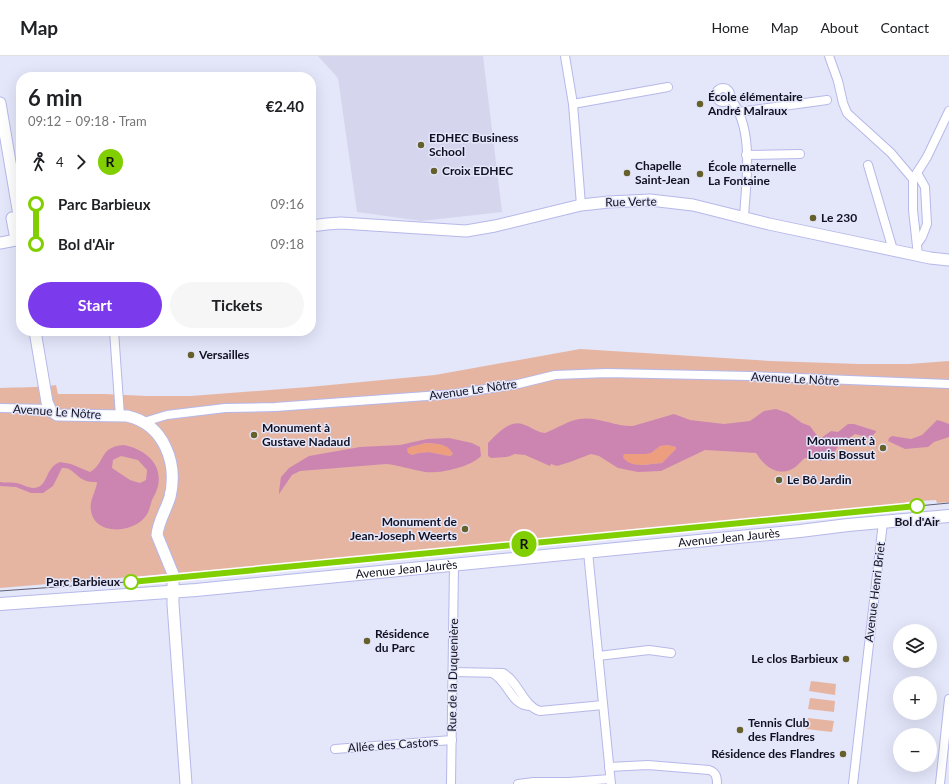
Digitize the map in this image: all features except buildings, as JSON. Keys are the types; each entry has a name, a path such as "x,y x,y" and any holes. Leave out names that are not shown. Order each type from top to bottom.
{"main road":[{"name":"Avenue Jean Jaurès","path":"0,604 174,592 812,530 838,531 949,516"},
{"name":"Avenue Jean Jaurès","path":"883,524 935,522 949,519"}],"street":[{"path":"565,56 572,104 581,205"},
{"path":"829,56 847,114 891,153 915,176 924,187 927,224 917,250"},
{"path":"572,104 668,88"},
{"path":"730,98 739,112 746,138 744,217"},
{"path":"739,112 827,100"},
{"path":"0,103 16,197"},
{"path":"917,250 913,210 915,176 927,157 949,111"},
{"path":"0,145 16,235"},
{"path":"746,155 800,154"},
{"path":"868,165 893,250"},
{"name":"Rue Verte","path":"316,225 341,223 466,231 495,226 581,205 624,201 662,201 693,205 893,250 917,250 949,260"},
{"path":"0,243 16,241"},
{"path":"36,336 46,402 49,409"},
{"path":"114,336 120,416"},
{"name":"Avenue Le Nôtre","path":"0,408 49,409 57,415 132,417 144,422 166,415 225,408 275,407 454,394 518,384 555,376 607,373 750,376 949,384"},
{"path":"144,422 163,441 171,464 172,478 170,494 157,535 171,570 174,592 173,604 186,784"},
{"name":"Avenue Henri Briet","path":"853,784 883,524"},
{"path":"518,784 534,782 611,782 588,552"},
{"name":"Rue de la Duquenière","path":"451,784 454,565"},
{"path":"598,656 649,650 671,652"},
{"path":"453,672 500,672 506,674 531,706 540,712 603,705"},
{"path":"940,784 949,699"},
{"name":"Allée des Castors","path":"335,749 452,740"},
{"path":"609,767 648,765 709,770 716,776 717,784"}],"shaded area":[{"name":"EDHEC Business School","path":"318,56 483,56 502,212 421,221 357,212 338,78"},
{"name":"Parc Barbieux","path":"580,349 770,361 859,364 909,364 949,361 949,502 937,503 936,500 916,501 898,506 367,557 0,588 0,388 56,385 58,394 191,396 435,375"},
{"path":"776,409 788,413 802,423 810,426 818,437 821,438 831,431 838,432 848,424 854,424 876,432 870,438 855,434 839,445 829,460 825,461 805,458 794,468 785,471 770,468 756,453 705,450 661,471 638,472 618,468 599,456 591,454 557,466 551,464 550,466 525,455 515,454 507,457 491,458 488,456 488,443 503,429 517,423 545,433 567,423 586,418 633,426 674,414 690,420 724,424 750,421 764,411","holes":["668,445 676,447 676,449 662,463 640,465 630,463 623,457 624,454 651,453 660,446"]},
{"path":"937,420 949,424 949,437 934,442 928,447 905,449 888,441 892,436 911,439 922,435"},
{"path":"449,438 472,443 480,447 481,456 463,466 438,472 425,472 386,464 300,471 292,475 279,494 281,477 289,468 309,456 360,447 400,445 427,439","holes":["426,443 445,446 451,450 453,454 450,456 431,452 423,452 412,455 408,453 407,449 410,447"]},
{"path":"426,443 448,447 453,453 450,456 426,452 412,455 408,453 407,449 410,447"},
{"path":"124,445 145,454 155,464 158,470 159,478 156,492 146,515 139,522 124,529 107,528 99,525 94,519 91,511 92,500 97,482 89,482 84,480 71,470 62,468 53,486 43,493 31,493 16,487 0,486 0,482 16,483 32,488 39,487 45,481 51,468 60,462 71,464 90,472 95,468 106,452 116,446","holes":["121,456 138,460 147,470 146,480 140,483 130,480 112,468 113,460"]},
{"path":"668,445 676,447 676,449 662,463 635,465 625,461 622,457 624,454 651,453 660,446"},
{"path":"811,681 836,684 835,695 809,691"},
{"path":"810,698 835,701 834,712 808,709"},
{"path":"808,718 834,721 832,732 806,729"}],"tram line":[{"path":"0,591 155,580 949,503"},
{"name":"R","path":"131,582 744,524 917,506"}],"place":[{"name":"École élémentaire André Malraux","path":"700,104"},
{"name":"EDHEC Business School","path":"421,145"},
{"name":"Croix EDHEC","path":"434,171"},
{"name":"Chapelle Saint-Jean","path":"627,173"},
{"name":"École maternelle La Fontaine","path":"700,174"},
{"name":"Le 230","path":"813,218"},
{"name":"Versailles","path":"191,355"},
{"name":"Monument à Gustave Nadaud","path":"254,435"},
{"name":"Monument à Louis Bossut","path":"883,448"},
{"name":"Le Bô Jardin","path":"779,480"},
{"name":"Bol d'Air","path":"917,506"},
{"name":"Monument de Jean-Joseph Weerts","path":"465,529"},
{"name":"Parc Barbieux","path":"131,582"},
{"name":"Résidence du Parc","path":"367,641"},
{"name":"Le clos Barbieux","path":"846,659"},
{"name":"Tennis Club des Flandres","path":"740,730"},
{"name":"Résidence des Flandres","path":"843,754"}]}
